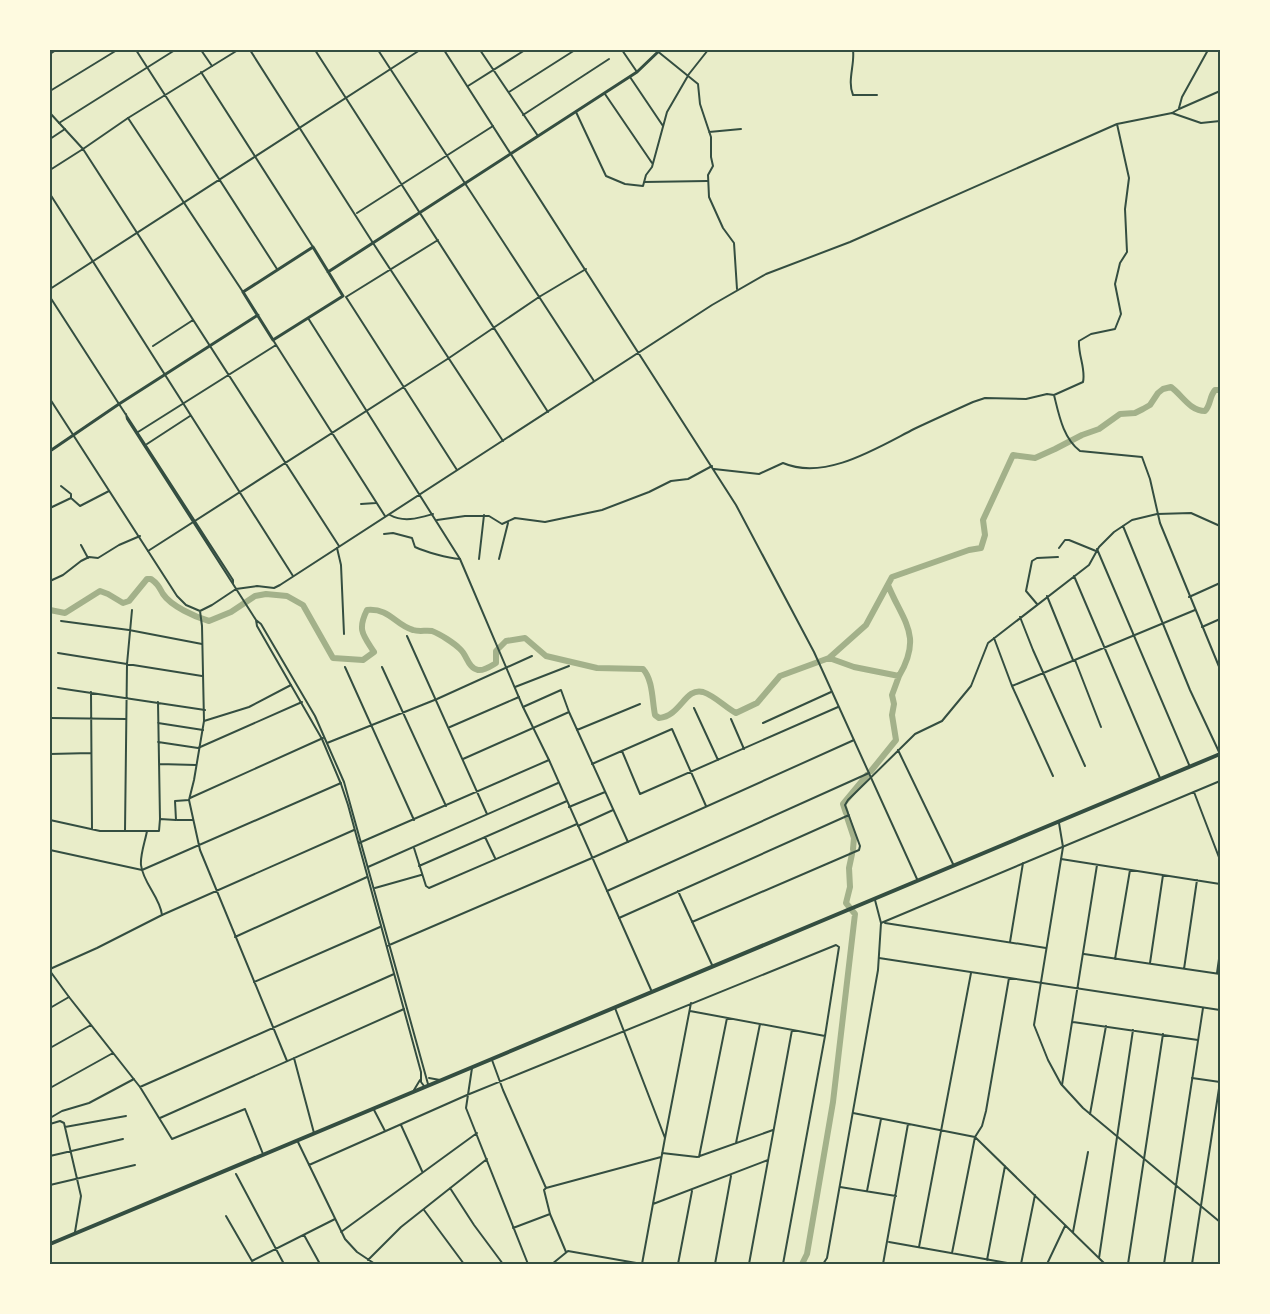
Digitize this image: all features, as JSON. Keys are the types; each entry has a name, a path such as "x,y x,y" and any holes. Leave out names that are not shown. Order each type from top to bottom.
{"highway":[{"path":"50,1244 426,1085 492,1060 955,867 1220,754"}],"main road":[{"path":"328,272 637,72 658,50"},
{"path":"313,247 345,297 273,340 243,292 313,247"},
{"path":"50,452 119,404 258,315"}],"street":[{"path":"50,54 54,50"},
{"path":"50,91 117,50"},
{"path":"136,50 278,270"},
{"path":"59,123 175,50"},
{"path":"201,50 212,66"},
{"path":"50,170 235,50"},
{"path":"250,50 503,441"},
{"path":"315,50 548,412"},
{"path":"378,50 594,381"},
{"path":"50,289 420,50"},
{"path":"444,50 736,505 813,652 918,882"},
{"path":"480,50 538,136"},
{"path":"468,86 525,50"},
{"path":"508,93 575,50"},
{"path":"622,50 637,72"},
{"path":"658,50 698,84 700,104 706,116 705,122 711,137 713,166 708,172 707,181 711,204 723,228 734,243 737,289"},
{"path":"576,112 606,176 625,183 643,186 646,175 652,167 667,112 708,50"},
{"path":"853,50 854,62 850,89 853,95 877,95"},
{"path":"1179,109 1182,97 1208,50"},
{"path":"523,115 609,59"},
{"path":"201,72 313,247"},
{"path":"629,77 663,126"},
{"path":"201,613 237,591 257,586 274,588 737,289 766,274 850,242 1117,124 1172,114 1221,91"},
{"path":"604,93 651,164"},
{"path":"50,113 83,149 286,462 338,547 344,634"},
{"path":"1172,114 1201,123 1221,121"},
{"path":"128,118 243,292"},
{"path":"437,520 484,515 492,516 500,523 508,523 518,518 545,522 602,510 671,481 688,479 713,467 759,474 783,463 795,468 831,465 877,450 985,398 1026,399 1047,394 1054,395 1083,382 1078,351 1079,341 1090,334 1115,330 1121,314 1115,284 1120,263 1127,252 1125,209 1130,177 1117,124"},
{"path":"356,213 493,126"},
{"path":"50,139 65,129"},
{"path":"709,132 741,129"},
{"path":"644,182 707,181"},
{"path":"50,194 293,576"},
{"path":"438,240 345,297 457,470"},
{"path":"148,551 449,358 539,297 586,269"},
{"path":"50,297 147,444 193,521"},
{"path":"308,318 460,559 523,707 549,760 652,992"},
{"path":"153,346 193,320"},
{"path":"273,340 385,516"},
{"path":"138,432 276,345"},
{"path":"1054,395 1068,437 1080,451 1142,457 1150,479 1157,514 1221,669"},
{"path":"50,399 177,596 186,605 201,613"},
{"path":"126,414 127,419 252,613 257,626 324,738"},
{"path":"147,444 190,416"},
{"path":"61,486 71,494 71,498 80,507 109,491"},
{"path":"50,508 71,498"},
{"path":"361,504 376,503"},
{"path":"692,922 859,850 860,846 845,805 870,777 915,734 942,721 971,686 985,647 1020,617 1089,565 1097,550 1114,532 1142,517 1157,514 1191,513 1221,526"},
{"path":"388,514 400,519 416,519 433,514"},
{"path":"479,559 484,515"},
{"path":"499,559 508,523"},
{"path":"1123,526 1162,623 1220,754"},
{"path":"384,534 393,533 411,538 415,547 423,551 460,559"},
{"path":"50,581 63,575 81,561 98,558 140,536"},
{"path":"1059,548 1065,540 1069,540 1097,550 1190,768"},
{"path":"81,545 88,558"},
{"path":"1037,604 1027,593 1032,561 1037,558 1058,557"},
{"path":"1074,576 1160,780"},
{"path":"1190,597 1221,583"},
{"path":"1047,597 1101,727"},
{"path":"125,831 127,664 132,610"},
{"path":"1012,686 1195,610"},
{"path":"201,613 205,710 195,780 189,799 192,820 200,850 216,891 287,1061"},
{"path":"1020,617 1084,766"},
{"path":"1202,627 1221,619"},
{"path":"256,620 261,624 324,738 343,783 359,843 380,927 389,945 421,1082 426,1085 428,1077 389,945 375,888 368,867 359,843 354,830 343,783"},
{"path":"61,621 129,630 202,644"},
{"path":"408,636 487,814"},
{"path":"994,638 1012,686 1053,776"},
{"path":"58,653 202,676"},
{"path":"326,744 437,699 532,656"},
{"path":"1216,657 1221,656"},
{"path":"515,687 569,666"},
{"path":"345,667 414,820"},
{"path":"382,667 446,806"},
{"path":"204,721 249,706 291,685"},
{"path":"58,688 205,710"},
{"path":"523,707 561,690 628,842"},
{"path":"91,692 92,830"},
{"path":"763,723 831,692"},
{"path":"449,728 519,697"},
{"path":"50,820 92,830 159,831 158,702"},
{"path":"158,742 198,748 302,702"},
{"path":"577,730 640,704"},
{"path":"622,751 640,794 838,707"},
{"path":"694,708 718,760"},
{"path":"463,759 570,712"},
{"path":"50,718 126,719"},
{"path":"731,719 744,749"},
{"path":"158,723 203,730"},
{"path":"592,764 672,729 706,806"},
{"path":"176,820 175,801 189,799 324,738"},
{"path":"389,945 592,858 854,740"},
{"path":"898,750 955,867"},
{"path":"50,754 91,753"},
{"path":"359,843 549,760"},
{"path":"159,764 196,765"},
{"path":"607,891 869,773"},
{"path":"882,923 1221,781"},
{"path":"50,850 142,870 343,783"},
{"path":"368,867 558,783"},
{"path":"569,807 605,792"},
{"path":"1194,792 1221,860"},
{"path":"419,866 567,801"},
{"path":"414,848 421,874 429,888 495,858 613,810"},
{"path":"619,918 849,815"},
{"path":"160,819 192,820"},
{"path":"1059,823 1063,847 1034,1025 1048,1060 1062,1085 1090,1114 1221,1221"},
{"path":"263,1154 245,1109 172,1139 140,1087 50,970 162,915 354,830"},
{"path":"147,831 141,860 142,870 162,915"},
{"path":"485,837 495,858"},
{"path":"1061,859 1221,884"},
{"path":"1010,942 1023,863"},
{"path":"1062,1085 1098,865"},
{"path":"1115,959 1130,870"},
{"path":"375,888 421,874"},
{"path":"1150,963 1163,875"},
{"path":"235,937 367,877"},
{"path":"1184,969 1197,880"},
{"path":"678,891 713,967"},
{"path":"824,1264 840,1187 879,958 882,923 875,900"},
{"path":"882,923 1046,948"},
{"path":"254,982 380,927"},
{"path":"309,1165 467,1095 836,945 839,947 825,1036 783,1264"},
{"path":"1083,954 1219,974 1221,952"},
{"path":"879,958 1221,1010"},
{"path":"919,1247 972,972"},
{"path":"140,1087 394,974"},
{"path":"952,1253 975,1137 982,1126 986,1111 1009,978"},
{"path":"50,1008 69,997"},
{"path":"552,1264 568,1251 642,1264 691,1003"},
{"path":"615,1008 665,1138"},
{"path":"1164,1264 1203,1008"},
{"path":"160,1118 404,1009"},
{"path":"690,1011 825,1036"},
{"path":"699,1157 727,1018"},
{"path":"1072,1022 1198,1040"},
{"path":"736,1143 760,1024"},
{"path":"50,1048 92,1025"},
{"path":"1090,1114 1106,1026"},
{"path":"748,1264 792,1030"},
{"path":"1099,1258 1133,1030"},
{"path":"1128,1264 1162,1034"},
{"path":"50,1088 113,1053"},
{"path":"294,1058 314,1133"},
{"path":"492,1060 546,1188 544,1190 550,1214 566,1252"},
{"path":"472,1068 466,1108 528,1264"},
{"path":"428,1077 440,1080"},
{"path":"414,1090 421,1078"},
{"path":"1192,1078 1220,1082 1192,1264"},
{"path":"50,1118 62,1111 88,1103 134,1079"},
{"path":"373,1108 385,1131"},
{"path":"853,1113 975,1137 1105,1264"},
{"path":"65,1127 126,1116"},
{"path":"1215,1116 1221,1116"},
{"path":"867,1191 881,1119"},
{"path":"50,1124 62,1121 77,1178 81,1196 75,1232"},
{"path":"401,1124 423,1171"},
{"path":"883,1264 908,1124"},
{"path":"546,1188 662,1155 699,1157 773,1130"},
{"path":"341,1232 477,1133"},
{"path":"50,1156 123,1139"},
{"path":"297,1140 341,1232 357,1252 375,1264"},
{"path":"1073,1233 1088,1152"},
{"path":"365,1264 401,1227 487,1159"},
{"path":"653,1204 768,1160"},
{"path":"50,1185 135,1165"},
{"path":"987,1260 1005,1166"},
{"path":"236,1174 284,1264"},
{"path":"714,1264 731,1175"},
{"path":"840,1187 896,1196"},
{"path":"450,1188 503,1264"},
{"path":"678,1264 693,1189"},
{"path":"1021,1264 1035,1195"},
{"path":"424,1210 464,1264"},
{"path":"513,1228 550,1214"},
{"path":"226,1216 251,1261 335,1219"},
{"path":"1047,1264 1065,1226"},
{"path":"304,1235 320,1264"},
{"path":"887,1241 1013,1264"}],"waterway":[{"path":"50,610 65,613 100,591 123,603 129,601 147,579 155,582 177,607 209,621 231,612 255,596 266,594 287,596 303,605 333,658 363,660 374,652 364,637 362,623 367,610 375,610 387,614 407,628 415,631 432,631 443,636 460,649 472,667 478,670 496,663 496,651 506,641 525,638 546,656 597,668 643,669 650,684 655,715 659,718 673,712 697,692 712,696 736,713 757,703 780,676 829,658 866,625 892,577 969,550 981,548 985,535 983,520 1013,455 1035,458 1099,429 1120,414 1135,413 1143,409 1150,405 1163,389 1171,387 1191,406 1205,411 1215,390 1220,390"},
{"path":"829,658 854,667 899,676 910,650 910,639 904,619 888,585"},
{"path":"871,771 896,740 892,695 899,676"},
{"path":"846,813 843,804 867,775"},
{"path":"847,817 854,838 853,849"},
{"path":"802,1264 807,1254 833,1102 855,914 846,903 850,887 849,868 852,854"}]}
